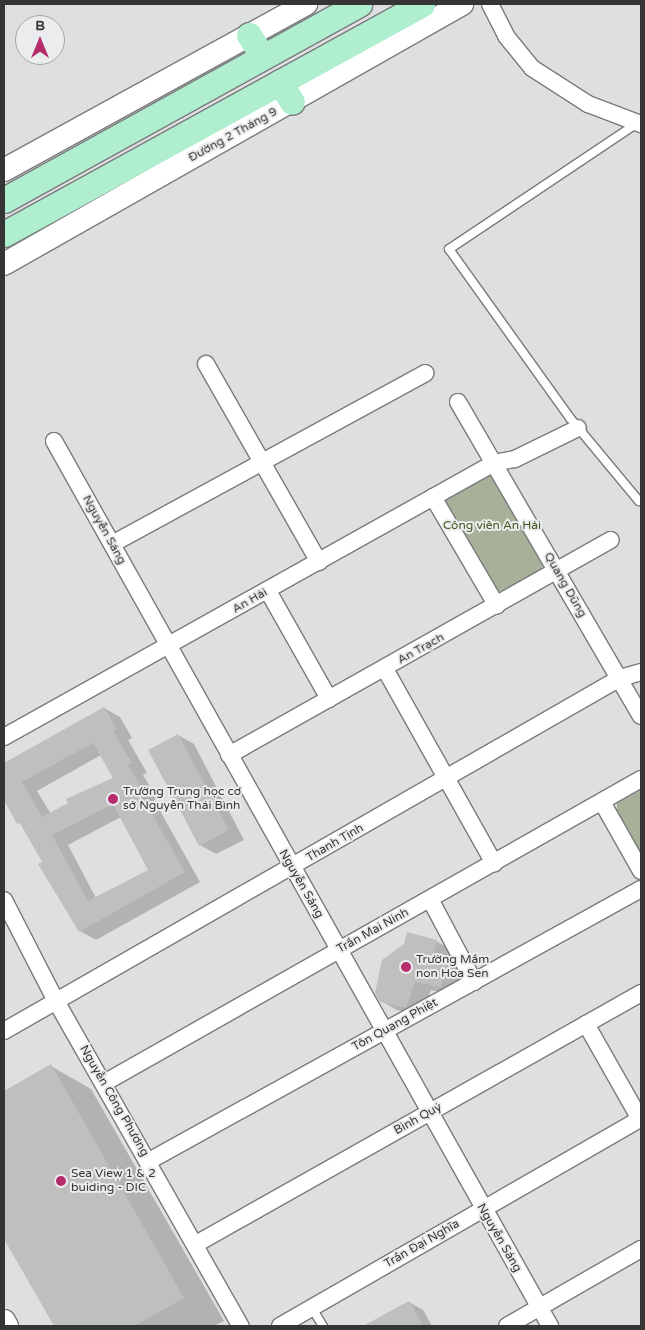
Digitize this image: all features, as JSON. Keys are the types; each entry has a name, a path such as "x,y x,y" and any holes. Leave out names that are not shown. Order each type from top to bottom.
{"main road":[{"path":"4,170 306,4"},
{"path":"4,200 359,4"},
{"name":"Đường 2 Tháng 9","path":"4,264 286,92 422,4"},
{"name":"Đường 2 Tháng 9","path":"4,234 462,4"},
{"path":"250,34 262,56"},
{"path":"4,1321 7,1326"}],"street":[{"path":"490,4 506,36 532,68 588,104 640,123"},
{"path":"206,364 318,562"},
{"path":"112,544 425,373"},
{"name":"Quang Dũng","path":"458,402 641,716"},
{"name":"An Hải","path":"4,737 169,647 494,463 515,459 578,428"},
{"name":"Nguyễn Sáng","path":"54,441 482,1209 550,1326"},
{"path":"433,497 497,606"},
{"name":"An Trạch","path":"230,754 558,573 611,540"},
{"path":"268,591 329,699"},
{"path":"384,668 445,781 494,863"},
{"name":"Thanh Tịnh","path":"4,1031 445,781 620,678 641,672"},
{"name":"Trần Mai Ninh","path":"104,1083 641,779"},
{"path":"602,802 641,870"},
{"name":"Tôn Quang Phiệt","path":"148,1161 641,889"},
{"path":"430,899 474,982"},
{"name":"Nguyễn Công Phương","path":"4,900 56,1001 241,1326"},
{"name":"Bình Quý","path":"196,1244 641,993"},
{"path":"586,1024 641,1119"},
{"name":"Trần Đại Nghĩa","path":"280,1326 641,1119"},
{"path":"507,1326 641,1249"}],"lane":[{"path":"639,501 578,428 449,249 640,123"},
{"path":"312,1308 323,1326"}],"green space":[{"name":"Công viên An Hải","path":"490,471 544,560 541,572 498,592 443,500"},
{"path":"641,790 641,858 617,815 617,803"}],"building":[{"path":"104,707 117,729 113,731 132,763 128,765 142,789 139,791 185,872 79,932 38,864 42,862 20,823 17,824 4,800 4,763","holes":["93,743 113,778 66,799 68,803 42,817 22,782","113,804 148,870 88,901 52,835"]},
{"path":"178,734 229,830 199,846 148,750"},
{"path":"407,932 437,940 433,957 448,961 441,987 415,982 406,1008 380,1002 375,993 382,960 404,944"},
{"name":"Sea View 1 & 2 buiding - DIC","path":"51,1064 184,1298 134,1326 54,1326 4,1239 4,1091"},
{"path":"409,1301 423,1326 363,1326"}],"place":[{"name":"Trường Trung học cơ sở Nguyễn Thái Bình","path":"113,799"},
{"name":"Trường Mầm non Hoa Sen","path":"406,967"},
{"name":"Sea View 1 & 2 buiding - DIC","path":"61,1181"}]}
